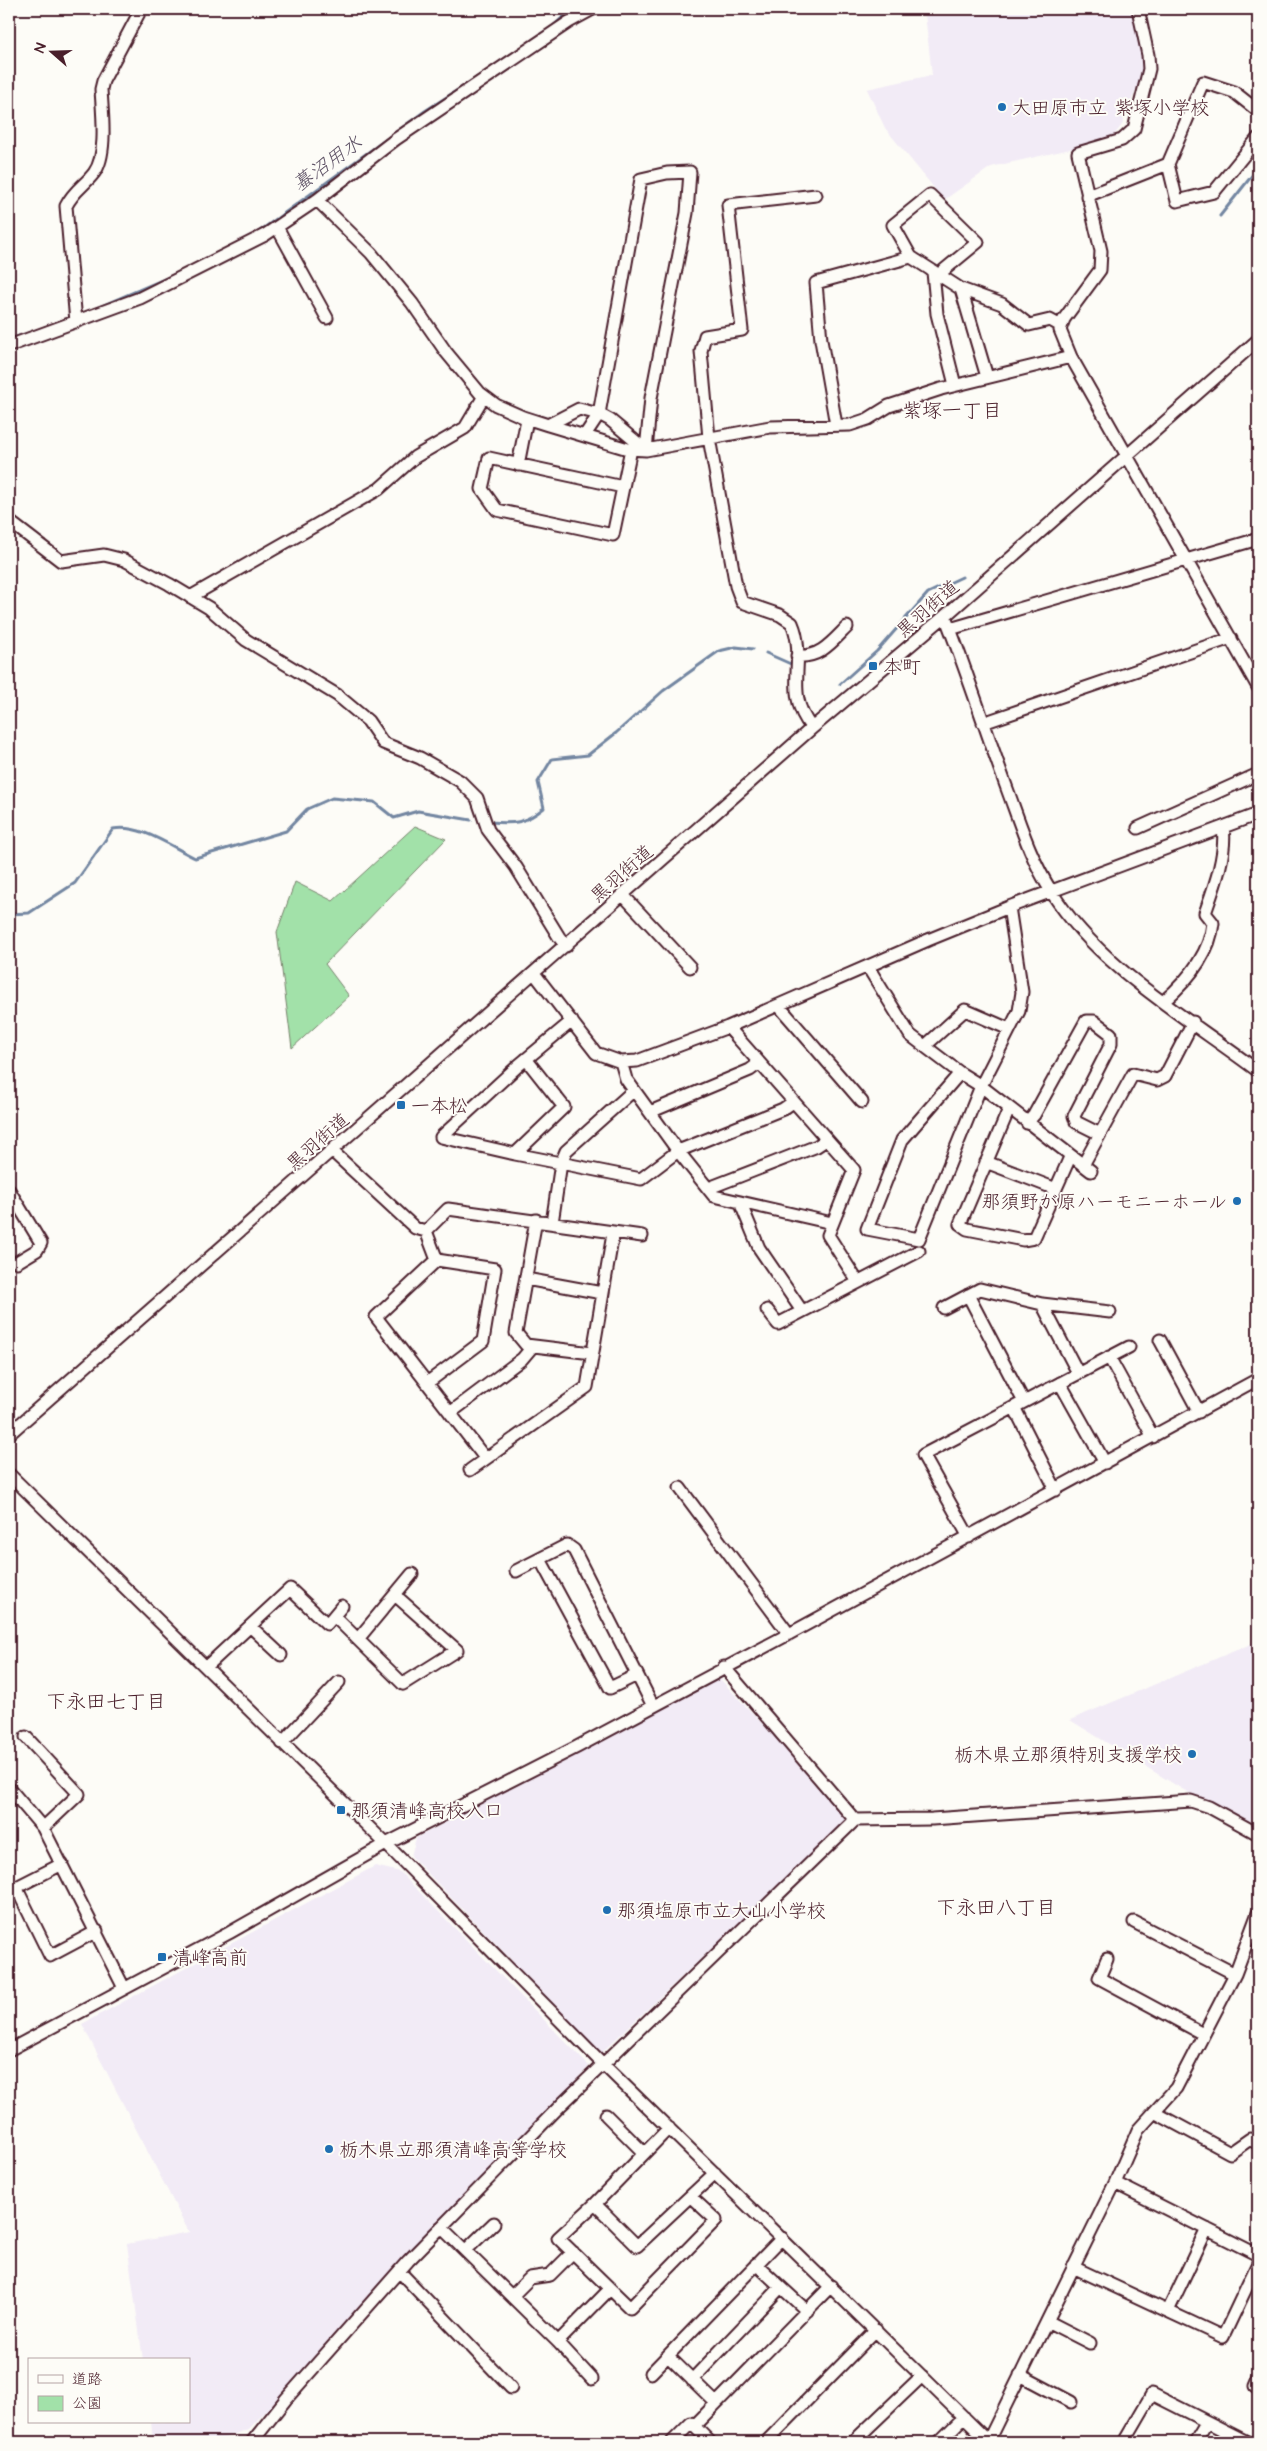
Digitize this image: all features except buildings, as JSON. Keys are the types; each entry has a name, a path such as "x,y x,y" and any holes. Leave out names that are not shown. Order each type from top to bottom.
{"street":[{"path":"76,322 66,206 73,193 95,173 102,152 101,89 103,81 139,13 139,9"},
{"path":"9,346 149,294 277,227 317,200 396,139 569,22 593,9"},
{"path":"1138,9 1148,55 1149,69 1134,129 1122,140 1078,153 1101,251 1100,270 1064,319 1060,330 1071,357 1258,687"},
{"path":"1258,111 1234,92 1203,82 1168,164 1177,201 1214,192 1258,138"},
{"path":"1087,196 1168,164"},
{"path":"585,435 599,414 641,179 667,173 690,172 687,213 651,398 646,450"},
{"path":"812,728 799,708 796,630 792,623 780,614 742,602 736,586 708,438 702,351 705,336 742,330 728,205 816,195"},
{"path":"935,273 978,242 930,195 893,225 911,257 935,273 961,289 1002,304 1029,325 1050,320 1061,326"},
{"path":"317,200 371,253 412,303 446,352 484,396 496,405 527,419 632,449 646,450 770,427 850,425 868,419 889,406 955,385 1071,357"},
{"path":"277,227 327,318"},
{"path":"836,425 821,340 816,283 911,257"},
{"path":"935,273 937,314 955,385"},
{"path":"961,289 988,377"},
{"name":"黒羽街道","path":"9,1434 812,728 945,616 1258,340"},
{"path":"190,597 379,489 415,457 465,428 484,396"},
{"path":"548,425 579,409 599,414 610,420 646,450"},
{"path":"518,465 527,419"},
{"path":"623,487 490,458 482,489 497,510 612,535 632,449"},
{"path":"9,521 61,561 104,555 124,560 190,597 209,608 246,640 337,695 368,721 383,742 420,758 460,781 477,798 488,830 516,867 558,937 566,946"},
{"path":"950,629 1258,539"},
{"path":"945,616 1030,850 1051,891 1091,941 1112,960 1163,1002 1258,1070"},
{"path":"797,656 809,657 816,654 847,628"},
{"path":"983,723 1231,638"},
{"path":"1138,828 1258,774"},
{"path":"534,973 596,1052 621,1062 637,1061 728,1027 1009,907 1258,814"},
{"path":"1163,1002 1182,986 1203,955 1212,933 1213,923 1205,913 1213,890 1223,847 1223,828"},
{"path":"623,895 690,967"},
{"path":"960,1073 902,1140 867,1229 919,1239 981,1086 1019,1012 1022,992 1009,907"},
{"path":"868,967 910,1035 960,1073 981,1086 1087,1168 1100,1134 1133,1074 1157,1080 1165,1076 1193,1022"},
{"path":"778,1006 862,1102"},
{"path":"925,1046 966,1010 1009,1029"},
{"path":"572,1021 526,1059 441,1137 561,1164 641,1179 678,1151 783,1109 793,1102"},
{"path":"1027,1123 1034,1115 1086,1021 1094,1021 1111,1034 1111,1044 1074,1116 1076,1122 1100,1134"},
{"path":"728,1027 758,1064 854,1170 828,1235 858,1282"},
{"path":"514,1154 564,1107 526,1059"},
{"path":"621,1062 626,1079 678,1151 714,1196 832,1223"},
{"path":"650,1112 750,1070 758,1064"},
{"path":"552,1223 561,1164 566,1151 634,1090"},
{"path":"1009,1109 960,1224 967,1229 1024,1240 1034,1238 1070,1156"},
{"path":"709,1188 817,1146 826,1140"},
{"path":"332,1151 415,1228 426,1231"},
{"path":"986,1162 1056,1189"},
{"path":"9,1190 41,1243 37,1250 17,1262"},
{"path":"740,1202 759,1248 802,1311"},
{"path":"426,1231 448,1209 536,1220 614,1234 642,1236"},
{"path":"536,1220 516,1333 526,1345 592,1353"},
{"path":"426,1231 437,1260"},
{"path":"470,1470 587,1387 602,1293 614,1234"},
{"path":"766,1310 778,1324 919,1251"},
{"path":"427,1383 483,1341 495,1269 437,1260"},
{"path":"437,1260 376,1317 485,1458"},
{"path":"526,1279 602,1293"},
{"path":"944,1308 980,1289 1042,1304 1110,1312"},
{"path":"968,1295 1024,1402"},
{"path":"1042,1304 1078,1373"},
{"path":"1160,1340 1199,1412"},
{"path":"450,1412 522,1359 533,1346"},
{"path":"969,1537 923,1455 1129,1347"},
{"path":"1109,1357 1153,1437"},
{"path":"9,2050 230,1933 386,1844 789,1634 1258,1379"},
{"path":"1060,1383 1105,1463"},
{"path":"1014,1408 1056,1490"},
{"path":"9,1474 386,1844 604,2065 989,2442 1115,2183 1138,2130 1176,2088 1235,1974 1258,1913"},
{"path":"680,1488 789,1634"},
{"path":"516,1571 567,1545 574,1550 653,1706"},
{"path":"540,1559 610,1688 637,1675"},
{"path":"358,1639 412,1574"},
{"path":"206,1667 290,1589 327,1624 342,1606"},
{"path":"334,1616 403,1684 458,1650 395,1595"},
{"path":"250,1626 281,1655"},
{"path":"724,1667 855,1820"},
{"path":"282,1743 339,1682"},
{"path":"26,1737 79,1794 43,1828"},
{"path":"9,1788 43,1828 97,1931 124,1988"},
{"path":"248,2442 252,2442 286,2399 399,2271 441,2227 562,2104 855,1820 932,1818 1191,1801 1209,1807 1258,1834"},
{"path":"62,1864 12,1889 50,1956 97,1931"},
{"path":"1134,1922 1235,1974"},
{"path":"1107,1959 1099,1978 1203,2034"},
{"path":"1154,2112 1230,2153 1250,2140 1258,2144"},
{"path":"606,2115 644,2153"},
{"path":"669,2128 595,2204 558,2238 630,2308 716,2220 691,2197"},
{"path":"595,2204 637,2246 715,2173"},
{"path":"1115,2183 1258,2255"},
{"path":"466,2250 494,2223"},
{"path":"441,2227 558,2342 592,2379"},
{"path":"1168,2311 1207,2229"},
{"path":"651,2373 782,2238"},
{"path":"512,2296 530,2278 550,2275 573,2252"},
{"path":"1073,2267 1223,2337 1258,2263"},
{"path":"756,2264 807,2311"},
{"path":"399,2271 511,2388"},
{"path":"694,2426 831,2286"},
{"path":"692,2380 781,2287"},
{"path":"558,2342 610,2289"},
{"path":"1047,2321 1090,2343"},
{"path":"766,2442 876,2330"},
{"path":"668,2356 716,2403"},
{"path":"1020,2375 1071,2402"},
{"path":"852,2442 922,2376"},
{"path":"1258,2380 1255,2387 1258,2389"},
{"path":"1124,2442 1152,2394 1247,2442"},
{"path":"939,2442 964,2418"},
{"path":"1195,2442 1207,2422"},
{"path":"672,2442 691,2423 710,2442"}],"shaded area":[{"name":"大田原市立 紫塚小学校","path":"936,9 1132,9 1144,69 1122,125 1110,140 991,167 944,200 885,128 867,89 932,75 925,14"},
{"name":"栃木県立那須特別支援学校","path":"1258,1641 1258,1827 1182,1789 1070,1720"},
{"name":"那須塩原市立大山小学校","path":"720,1679 851,1817 601,2053 411,1856 416,1838"},
{"name":"栃木県立那須清峰高等学校","path":"375,1866 400,1872 589,2066 249,2429 213,2442 153,2442 151,2424 190,2424 190,2358 143,2358 127,2244 189,2232 82,2024"}],"green space":[{"path":"415,826 446,839 325,964 349,996 292,1048 277,932 295,882 333,901"}],"waterway":[{"name":"蟇沼用水","path":"552,27 564,16 577,9"},
{"name":"蟇沼用水","path":"257,233 425,111 487,71"},
{"path":"1220,216 1258,168"},
{"name":"蟇沼用水","path":"90,311 174,275"},
{"name":"蟇沼用水","path":"9,339 30,333"},
{"path":"840,684 877,651 928,593 962,577"},
{"path":"490,822 518,822 544,808 538,782 552,759 588,755 663,691 719,651 736,647 753,649"},
{"path":"766,653 793,665"},
{"path":"9,914 29,913 75,883 113,829 124,828 145,833 195,858 286,831 307,809 332,798 374,802 394,818 418,811 471,820"}],"place":[{"name":"大田原市立 紫塚小学校","path":"1002,107"},
{"name":"本町","path":"873,666"},
{"name":"一本松","path":"401,1105"},
{"name":"那須野が原ハーモニーホール","path":"1237,1201"},
{"name":"栃木県立那須特別支援学校","path":"1192,1754"},
{"name":"那須清峰高校入口","path":"341,1810"},
{"name":"那須塩原市立大山小学校","path":"607,1910"},
{"name":"清峰高前","path":"162,1957"},
{"name":"栃木県立那須清峰高等学校","path":"329,2149"}],"district":[{"name":"紫塚一丁目","path":"952,410"},
{"name":"下永田七丁目","path":"106,1701"},
{"name":"下永田八丁目","path":"996,1907"}]}
